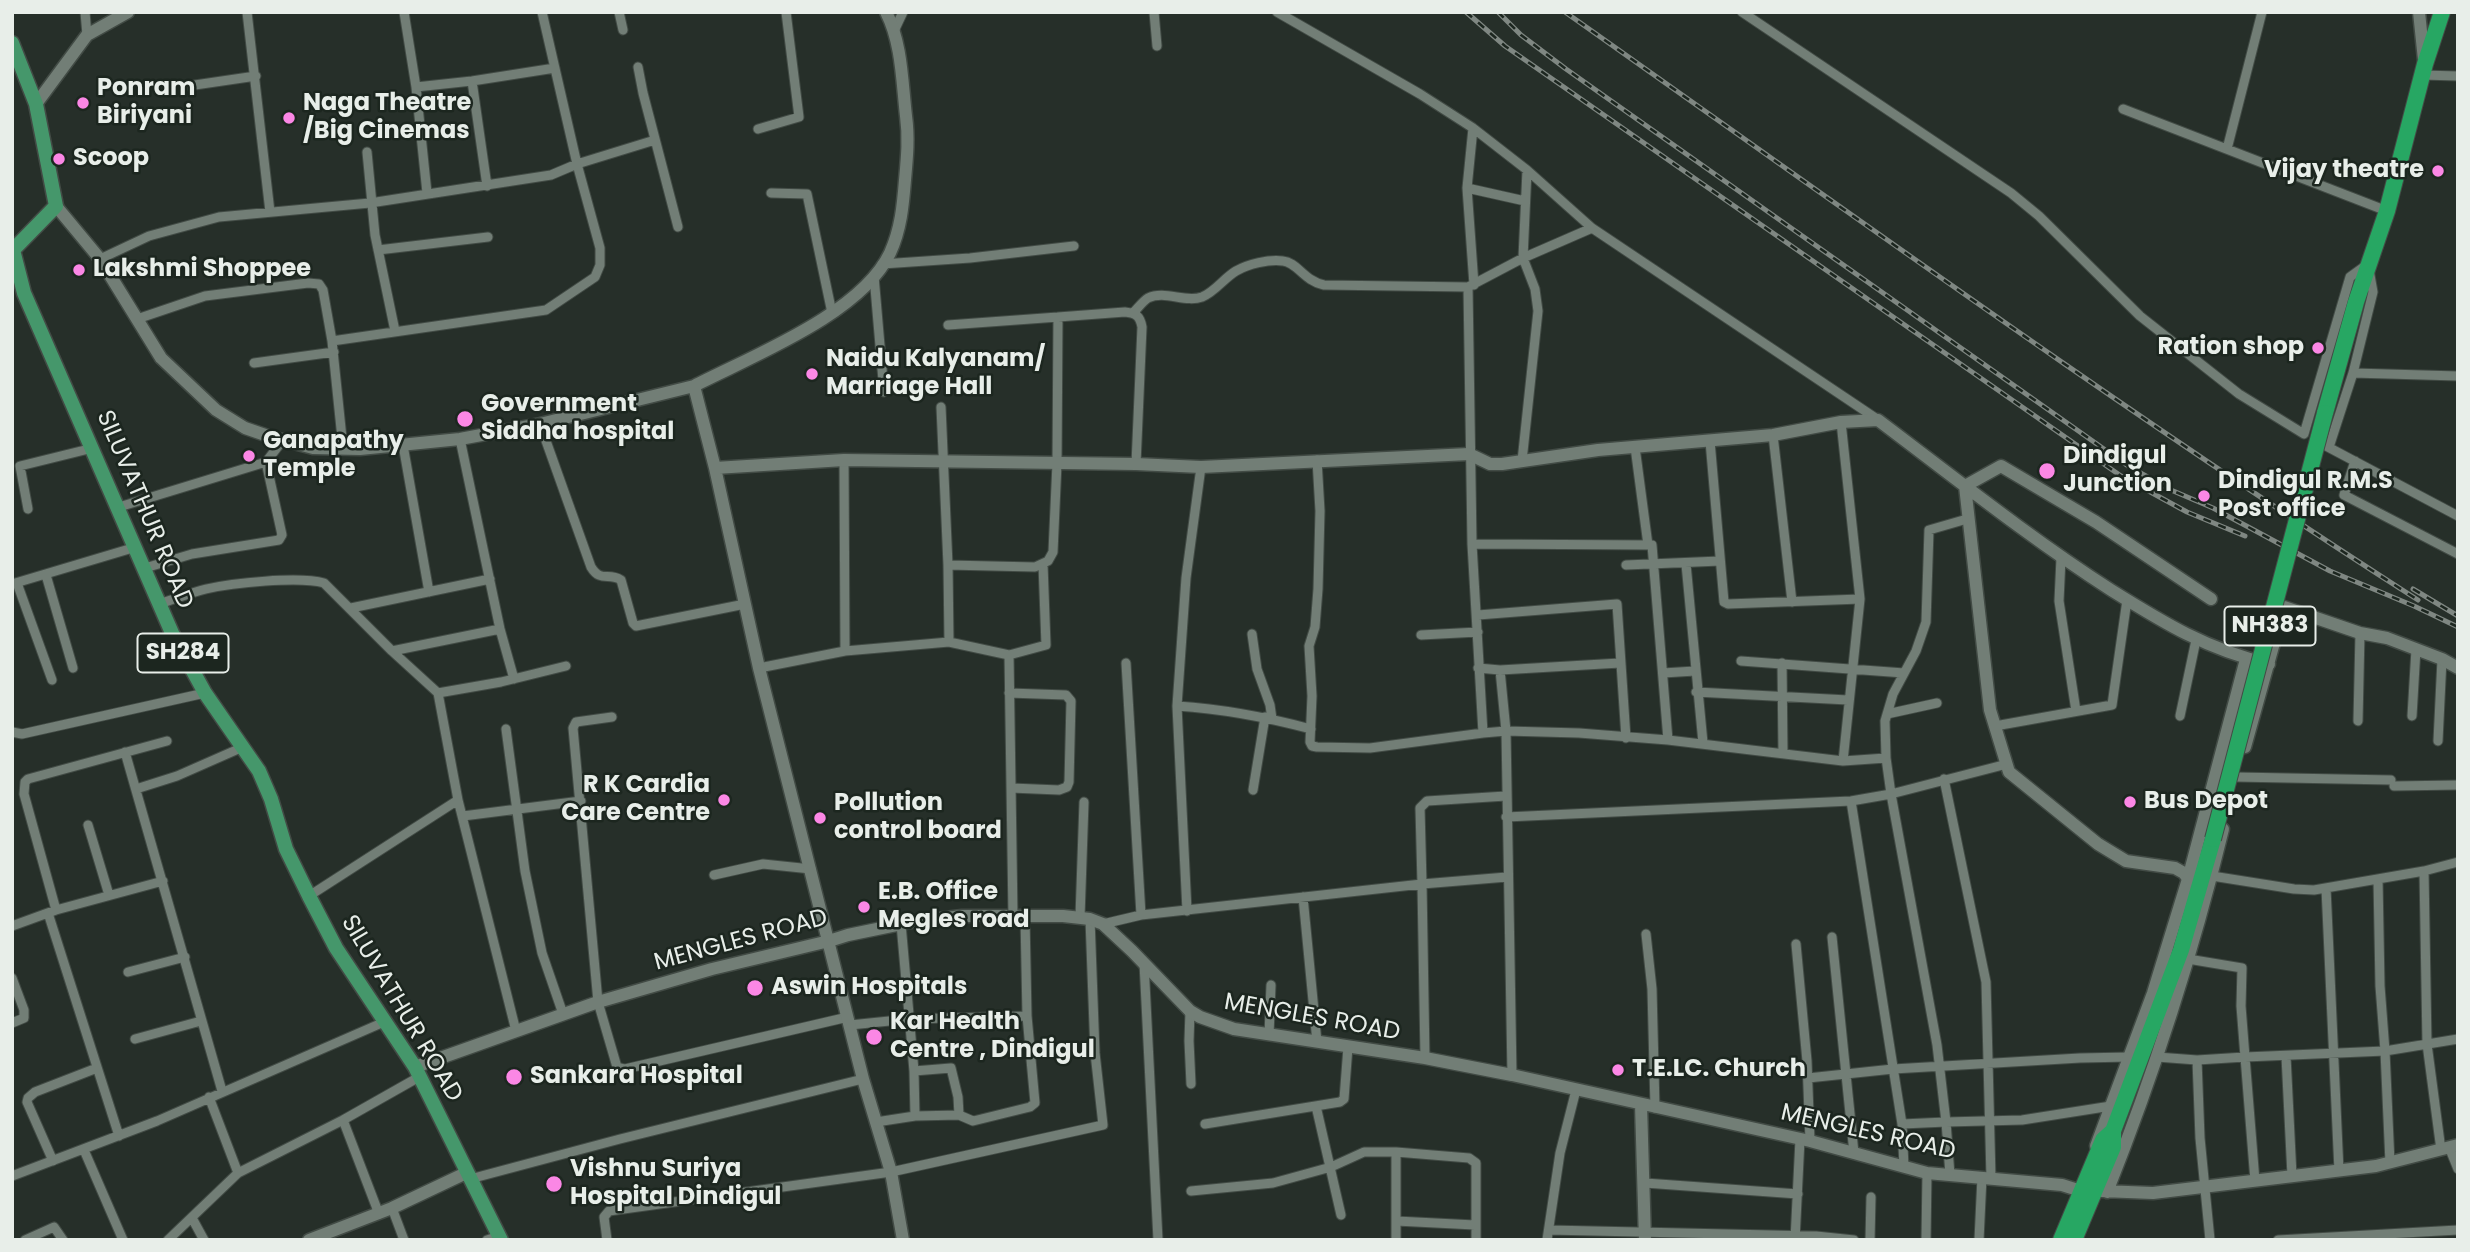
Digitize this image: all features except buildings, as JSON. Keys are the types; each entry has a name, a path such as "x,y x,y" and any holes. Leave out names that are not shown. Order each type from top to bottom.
{"highway":[{"name":"NH383","path":"2114,1118 2181,950 2213,839 2325,413 2368,264 2387,211 2423,69 2442,12"},
{"path":"2061,1240 2113,1147 2114,1118"},
{"path":"2074,1240 2089,1191"}],"main road":[{"path":"36,104 87,35 128,12"},
{"path":"12,43 36,104 56,206 100,259 161,358 216,410 245,428 313,448 343,449 460,439 540,424 694,386 832,313 874,276 889,255 902,220 909,138 895,29 886,12"},
{"path":"2419,12 2423,69"},
{"name":"SILUVATHUR ROAD","path":"56,206 13,250 24,293 172,633 205,693 263,780 286,849 309,896 336,948 417,1072 496,1238"},
{"path":"694,386 759,667 863,1079 891,1172 903,1240"},
{"path":"715,468 844,460 1201,467 1469,454 1490,464 1635,447 1773,435 1841,422 1878,420 2061,558 2127,600 2196,640 2246,659 2269,664"},
{"path":"1965,486 2001,466 2096,522 2211,599"},
{"path":"1965,486 1990,710 2009,772 2098,844 2126,861 2175,868 2188,879"},
{"path":"2089,1191 2136,1120 2212,876 2236,778 2284,607 2360,633 2386,638 2442,659 2458,668"},
{"path":"2089,1191 2087,1170 2114,1118 2129,1057 2153,993 2188,879 2246,659"},
{"path":"2205,817 2225,822"},
{"name":"MENGLES ROAD","path":"417,1072 563,1014 712,969 830,941 848,934 901,924 962,916 1019,917 1091,920 1144,963 1191,1011 1217,1025 1425,1058 1512,1075 1805,1140 1927,1173 2062,1185 2089,1191 2153,1193 2339,1171 2390,1163 2449,1147"},
{"path":"1640,1105 1646,1235"},
{"path":"317,1239 468,1176"}],"street":[{"path":"85,12 87,35"},
{"path":"247,12 270,212"},
{"path":"404,12 416,87 427,193"},
{"path":"332,341 545,310 595,277 600,265 600,248 577,164 542,12"},
{"path":"619,12 623,30"},
{"path":"758,129 799,117 786,12"},
{"path":"895,29 902,12"},
{"path":"1154,12 1157,46"},
{"path":"1278,12 1420,94 1473,128 1527,170 1592,228 1878,420"},
{"path":"1742,12 2011,194 2039,216 2140,316 2239,394 2304,434 2458,516"},
{"path":"2227,149 2262,12"},
{"path":"638,67 678,226"},
{"path":"416,87 555,68"},
{"path":"2423,69 2458,76"},
{"path":"188,86 256,76"},
{"path":"472,81 487,186"},
{"path":"2123,109 2387,211"},
{"path":"1473,128 1467,188 1471,286 1469,454 1483,733"},
{"path":"100,259 149,236 219,218 370,203 551,176 577,164 655,140"},
{"path":"367,152 370,203 395,331"},
{"path":"1522,461 1538,311 1535,289 1523,258 1527,170"},
{"path":"1467,188 1525,201"},
{"path":"771,193 807,194 832,313"},
{"path":"1133,313 1147,298 1200,298 1236,271 1280,260 1289,262 1307,279 1324,285 1471,286 1523,258 1592,228"},
{"path":"378,250 488,237"},
{"path":"882,264 970,258 1074,246"},
{"path":"2304,434 2350,277 2368,264 2374,292 2353,373 2329,447"},
{"path":"874,276 884,392"},
{"path":"137,319 205,296 308,283 319,284 323,290 334,352 343,449"},
{"path":"948,325 1133,313 1140,319 1142,327 1136,464"},
{"path":"948,565 1035,567 1048,561 1053,552 1057,463 1058,317"},
{"path":"254,363 334,352"},
{"path":"2353,373 2458,376"},
{"path":"942,407 949,642"},
{"path":"1841,422 1860,599 1843,761"},
{"path":"540,424 591,567 601,577 616,577 621,580 636,626 745,604"},
{"path":"1773,435 1792,602"},
{"path":"460,439 500,629 514,679"},
{"path":"118,507 267,462 283,440"},
{"path":"1710,441 1724,602 1860,599"},
{"path":"402,445 429,592"},
{"path":"1635,447 1648,545"},
{"path":"28,509 20,466 93,448"},
{"path":"844,460 845,651"},
{"path":"1317,460 1321,511 1317,608 1309,646 1312,746 1370,748 1506,732 1703,743 1843,761 1886,758"},
{"path":"2356,461 2344,495 2458,554"},
{"path":"145,568 192,554 279,540 282,535 267,462"},
{"path":"1187,911 1177,706 1186,578 1201,467"},
{"path":"1950,1175 1946,1122 1929,997 1892,794 1884,733 1893,694 1916,651 1926,622 1929,530 1968,519"},
{"path":"1472,544 1652,545 1668,740"},
{"path":"52,680 15,584 136,547"},
{"path":"2061,558 2059,601 2076,711"},
{"path":"1626,565 1654,566 1720,561"},
{"path":"759,667 845,651 949,642 1009,655 1046,645 1043,564"},
{"path":"1686,564 1696,692 1703,743"},
{"path":"47,575 73,667"},
{"path":"351,608 490,579"},
{"path":"159,604 214,587 289,580 314,580 324,583 392,651 439,693 458,800 516,1031"},
{"path":"1995,726 2112,705 2127,600"},
{"path":"1478,615 1617,604 1626,737"},
{"path":"392,651 500,629"},
{"path":"1421,635 1478,632"},
{"path":"2358,721 2360,633"},
{"path":"1252,634 1260,680 1270,705 1253,790"},
{"path":"2180,716 2196,640"},
{"path":"2412,716 2416,649"},
{"path":"876,1122 915,1116 958,1115 974,1121 1030,1107 1035,1102 1011,788 1009,655"},
{"path":"2438,741 2442,659"},
{"path":"1741,661 1904,673"},
{"path":"1126,663 1140,915"},
{"path":"1478,668 1500,670 1620,663"},
{"path":"1782,663 1783,753"},
{"path":"439,693 566,666"},
{"path":"1500,670 1506,732 1512,1075"},
{"path":"1663,673 1695,671"},
{"path":"1696,692 1848,700"},
{"path":"12,732 22,734 205,693"},
{"path":"1009,693 1066,695 1071,701 1067,787 1059,790 1011,788"},
{"path":"1887,714 1937,703"},
{"path":"1177,706 1217,709 1311,729"},
{"path":"612,718 582,720 574,725 598,1002 617,1067 625,1069 849,1021 1027,1016"},
{"path":"506,729 525,871 542,953 563,1014"},
{"path":"120,1136 97,1068 52,911 24,794 25,782 167,741"},
{"path":"136,789 177,776 243,747"},
{"path":"125,752 222,1091"},
{"path":"1506,817 1851,801 1892,794 2007,764"},
{"path":"2236,778 2458,785"},
{"path":"1944,779 1986,982 1990,1122 1979,1240"},
{"path":"1425,1058 1420,808 1423,804 1437,800 1506,796"},
{"path":"309,896 458,800"},
{"path":"463,817 581,801"},
{"path":"1851,801 1902,1125 1904,1167"},
{"path":"607,1240 604,1217 609,1211 891,1172 1103,1125 1095,1053 1084,802"},
{"path":"88,825 109,895"},
{"path":"2212,876 2294,889 2326,888 2424,871 2458,862"},
{"path":"714,875 763,864 811,869"},
{"path":"2424,871 2427,1044 2449,1147 2458,1169"},
{"path":"1091,920 1507,877"},
{"path":"2378,879 2380,986 2390,1163"},
{"path":"12,926 52,911 163,881"},
{"path":"2326,888 2339,1171"},
{"path":"1303,897 1317,1042"},
{"path":"901,924 914,1071 915,1116"},
{"path":"1646,934 1652,989 1655,1108"},
{"path":"1832,937 1854,1153"},
{"path":"1795,1238 1808,1078 1796,944"},
{"path":"128,972 185,957"},
{"path":"2188,959 2242,968 2241,1006 2255,1181"},
{"path":"1144,963 1158,1240"},
{"path":"12,978 24,1010 24,1018 12,1023"},
{"path":"1269,1035 1271,985"},
{"path":"1191,1011 1191,1084"},
{"path":"135,1039 201,1021"},
{"path":"12,1176 120,1136 384,1022"},
{"path":"2157,1056 2197,1060 2334,1055 2385,1051 2458,1039"},
{"path":"1205,1124 1267,1112 1336,1104 1344,1099 1348,1047"},
{"path":"2286,1056 2292,1176"},
{"path":"1808,1078 1893,1069 2129,1057"},
{"path":"2197,1060 2200,1138 2210,1240"},
{"path":"53,1161 27,1102 28,1098 35,1092 97,1068"},
{"path":"914,1071 951,1068 958,1097 958,1115"},
{"path":"168,1240 238,1173 343,1120 417,1072"},
{"path":"468,1176 863,1079"},
{"path":"1576,1090 1560,1153 1548,1235 1854,1240"},
{"path":"209,1097 238,1173"},
{"path":"1317,1106 1341,1216"},
{"path":"1902,1125 2114,1118"},
{"path":"343,1120 379,1214"},
{"path":"84,1150 122,1240"},
{"path":"1191,1191 1273,1183 1331,1167 1364,1152 1396,1152 1473,1160 1476,1163 1476,1240"},
{"path":"1396,1152 1396,1240"},
{"path":"1926,1240 1927,1173"},
{"path":"1644,1183 1798,1194"},
{"path":"1870,1240 1871,1197"},
{"path":"393,1208 404,1240"},
{"path":"192,1217 204,1240"},
{"path":"1396,1221 1475,1225"},
{"path":"25,1240 54,1227 63,1240"},
{"path":"2278,1240 2458,1230"}],"railway":[{"path":"1466,12 1505,46 2121,476 2187,512 2245,536"},
{"path":"1498,12 1521,35 1566,69 2128,466 2330,571 2458,627"},
{"path":"1565,12 2095,385 2418,600"},
{"path":"2413,589 2458,616"}],"place":[{"name":"Ponram Biriyani","path":"83,103"},
{"name":"Naga Theatre /Big Cinemas","path":"289,118"},
{"name":"Scoop","path":"59,159"},
{"name":"Vijay theatre","path":"2438,171"},
{"name":"Lakshmi Shoppee","path":"79,270"},
{"name":"Ration shop","path":"2318,348"},
{"name":"Naidu Kalyanam/ Marriage Hall","path":"812,374"},
{"name":"Government Siddha hospital","path":"465,419"},
{"name":"Ganapathy Temple","path":"249,456"},
{"name":"Dindigul Junction","path":"2047,471"},
{"name":"Dindigul R.M.S Post office","path":"2204,496"},
{"name":"R K Cardia Care Centre","path":"724,800"},
{"name":"Bus Depot","path":"2130,802"},
{"name":"Pollution control board","path":"820,818"},
{"name":"E.B. Office Megles road","path":"864,907"},
{"name":"Aswin Hospitals","path":"755,988"},
{"name":"Kar Health Centre , Dindigul","path":"874,1037"},
{"name":"T.E.LC. Church","path":"1618,1070"},
{"name":"Sankara Hospital","path":"514,1077"},
{"name":"Vishnu Suriya Hospital Dindigul","path":"554,1184"}]}
